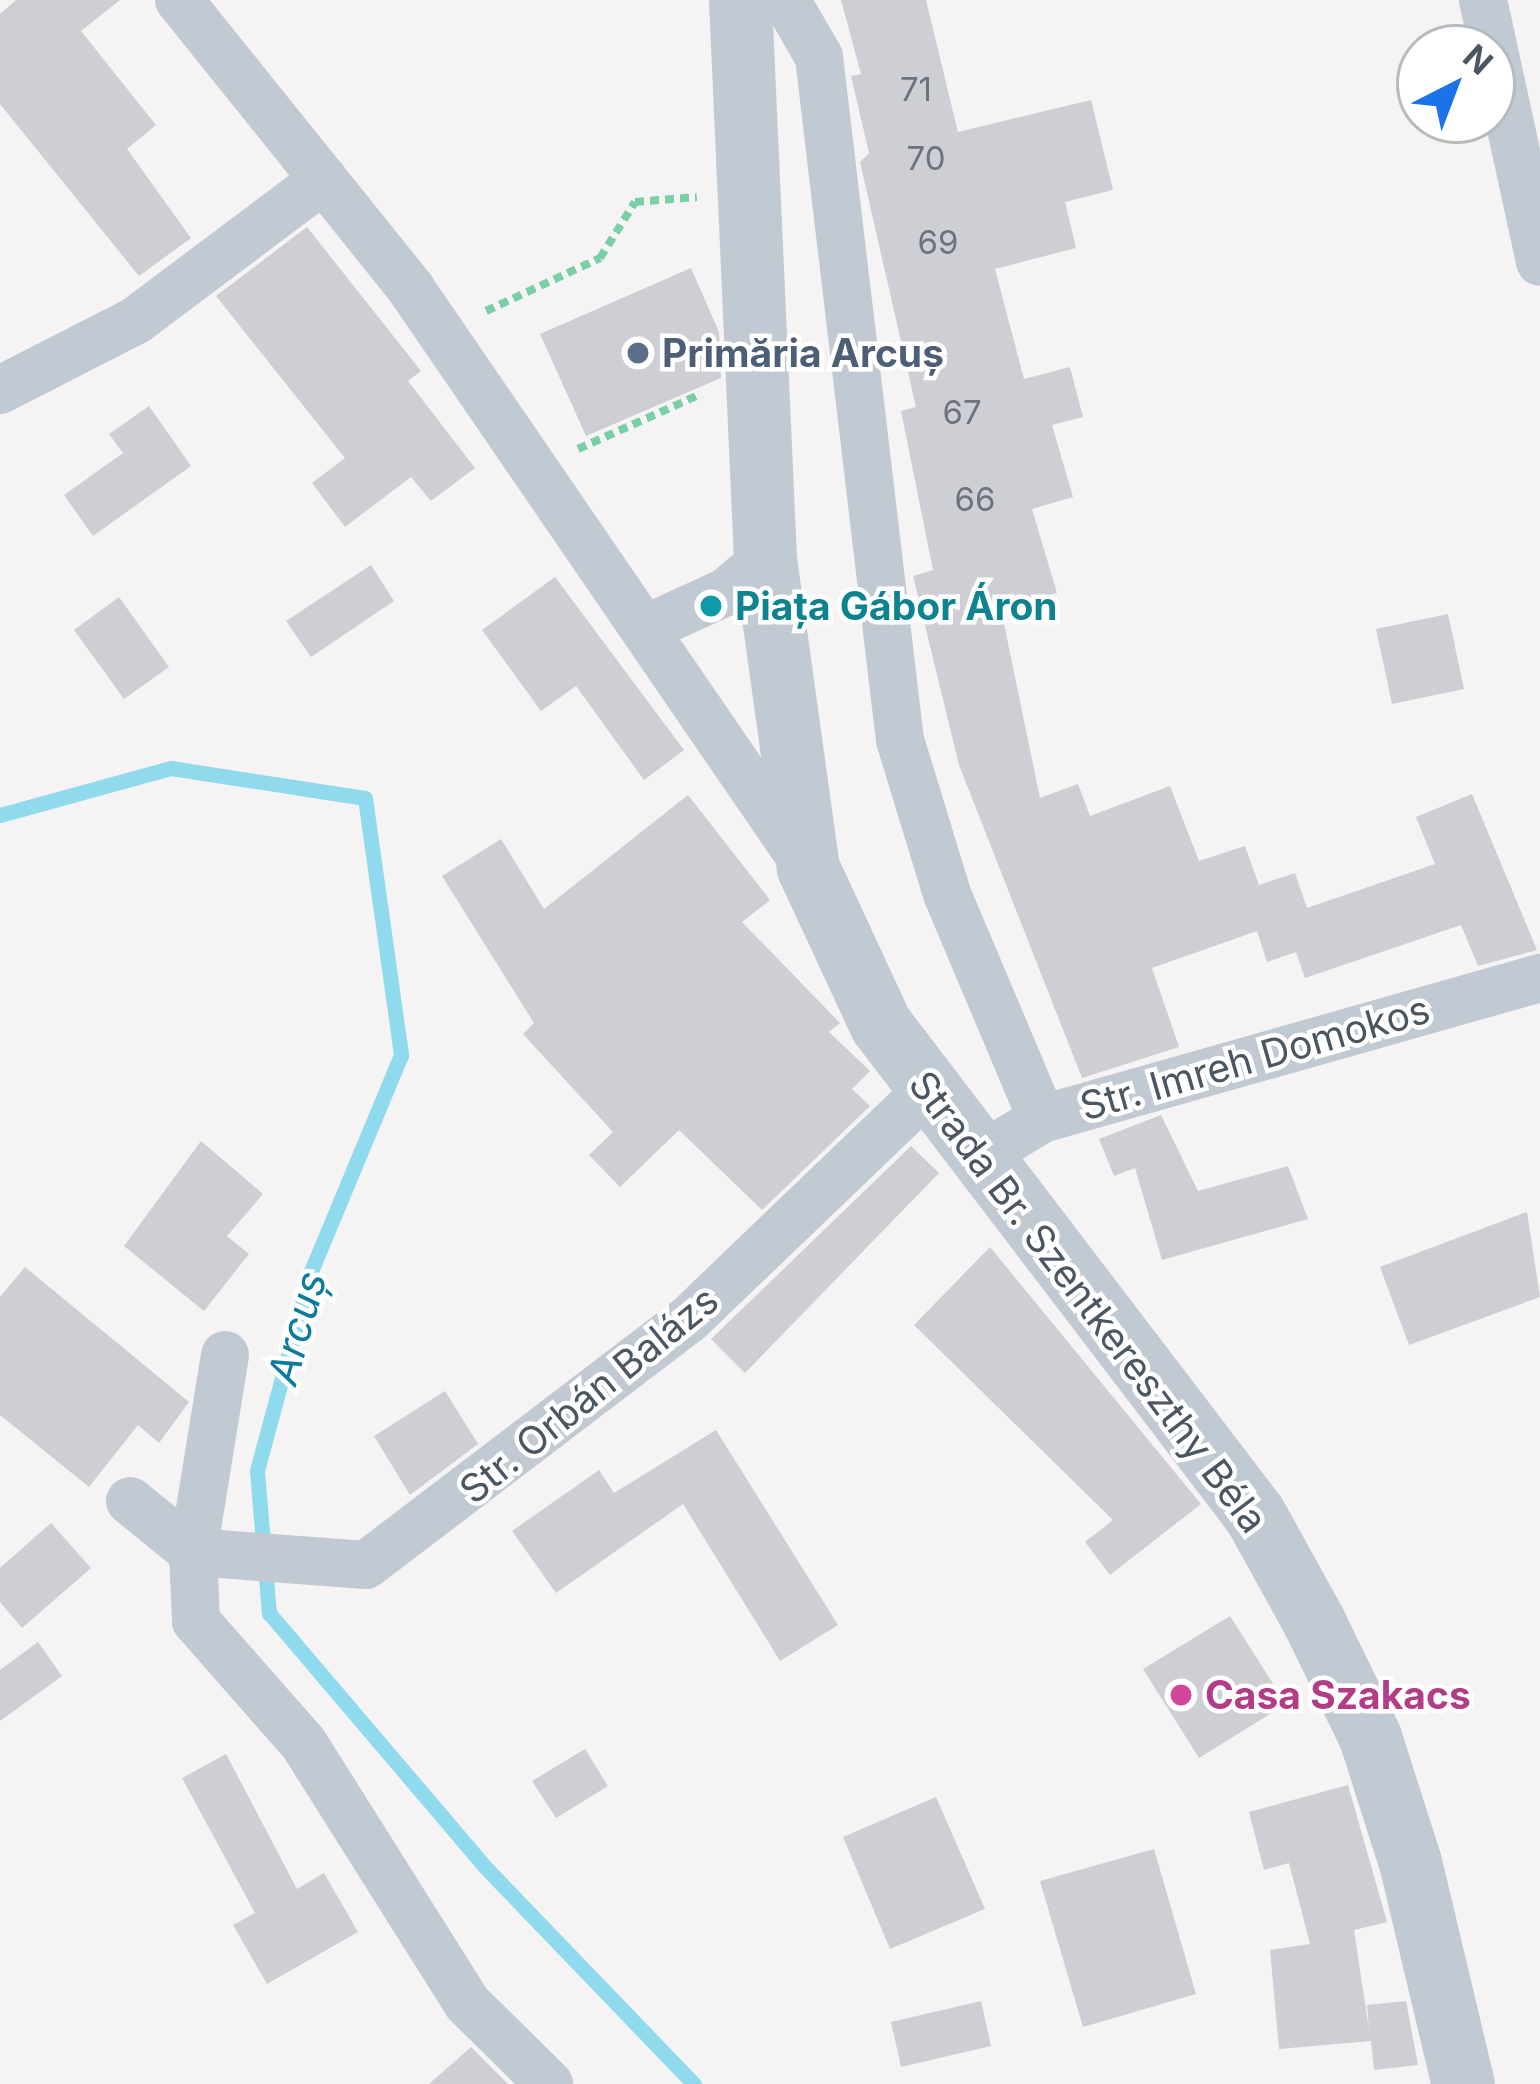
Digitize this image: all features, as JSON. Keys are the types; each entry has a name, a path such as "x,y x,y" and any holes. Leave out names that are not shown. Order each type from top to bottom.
{"street":[{"path":"740,0 727,199 752,372 765,559 808,868"},
{"path":"786,0 819,57 900,740 947,894 1042,1119"},
{"path":"1483,0 1540,262"},
{"path":"183,3 454,349 808,868"},
{"path":"0,390 135,321 324,178"},
{"path":"645,629 726,592 765,559"},
{"name":"Strada Br. Szentkereszthy Béla","path":"808,868 881,1025 1255,1515 1314,1622 1404,1841 1463,2084"},
{"name":"Str. Imreh Domokos","path":"979,1157 1042,1119 1540,978"},
{"name":"Str. Orbán Balázs","path":"193,1552 366,1564 441,1516 688,1320 927,1091"},
{"path":"225,1355 193,1552 196,1621 304,1744 468,2004 549,2084"},
{"path":"130,1501 193,1552"}],"path":[{"path":"454,349 500,298 600,258 635,202 727,199"},
{"path":"534,468 752,372"}],"building":[{"path":"16,0 120,0 81,31 156,125 127,149 191,238 139,276 0,104 0,14"},
{"path":"841,0 926,0 958,132 1091,100 1113,190 1065,202 1076,248 995,269 1024,379 1070,367 1083,417 1052,425 1073,497 1032,509 1057,593 1001,609 1040,798 1078,784 1090,816 1170,786 1199,861 1245,846 1259,885 1295,873 1307,908 1435,864 1416,817 1472,794 1537,950 1478,966 1461,925 1305,978 1296,952 1267,962 1257,931 1152,968 1179,1047 1082,1078 959,765 913,576 933,570 901,411 916,407 860,162 869,153 851,76 861,74"},
{"path":"307,227 421,371 408,381 475,468 431,501 411,477 345,527 312,483 345,458 216,296"},
{"name":"Primăria Arcuș","path":"691,268 719,332 721,378 586,436 540,334"},
{"path":"149,406 191,466 93,536 64,495 123,453 109,434"},
{"path":"371,565 394,601 311,657 286,621"},
{"path":"555,577 684,750 644,780 576,686 541,711 482,630"},
{"path":"119,597 169,667 124,699 74,630"},
{"path":"1448,614 1464,689 1392,704 1376,629"},
{"path":"688,795 770,900 742,922 840,1023 829,1032 870,1071 852,1089 870,1106 762,1210 679,1130 620,1187 589,1155 613,1132 523,1034 534,1023 442,876 501,839 544,909"},
{"path":"1161,1115 1198,1191 1288,1166 1308,1219 1162,1260 1135,1168 1114,1176 1099,1139"},
{"path":"201,1141 263,1194 227,1236 249,1254 204,1311 124,1246"},
{"path":"911,1146 939,1173 745,1373 711,1339"},
{"path":"1527,1212 1540,1297 1409,1345 1380,1267"},
{"path":"990,1247 1201,1504 1110,1575 1085,1542 1113,1520 914,1325"},
{"path":"25,1267 189,1402 159,1443 138,1425 89,1487 0,1415 0,1297"},
{"path":"445,1391 478,1444 410,1495 374,1436"},
{"path":"716,1430 838,1625 780,1661 683,1504 556,1593 512,1531 599,1470 614,1493"},
{"path":"51,1523 91,1568 22,1628 0,1602 0,1568"},
{"path":"1230,1616 1286,1704 1199,1758 1143,1669"},
{"path":"38,1642 62,1676 0,1721 0,1670"},
{"path":"585,1749 608,1786 556,1818 532,1781"},
{"path":"226,1754 297,1889 324,1873 358,1932 267,1984 233,1925 255,1913 182,1778"},
{"path":"1348,1785 1387,1922 1354,1930 1369,2030 1367,2005 1406,2001 1418,2065 1374,2070 1371,2041 1279,2049 1270,1950 1310,1944 1289,1863 1264,1870 1249,1812"},
{"path":"936,1797 985,1909 890,1949 843,1837"},
{"path":"1154,1849 1196,1994 1083,2027 1040,1881"},
{"path":"981,2001 991,2046 901,2067 891,2022"},
{"path":"471,2047 508,2084 429,2084"}],"waterway":[{"name":"Arcuș","path":"0,815 171,768 365,798 401,1055 310,1274 257,1471 269,1613 486,1868 694,2084"}],"place":[{"name":"Primăria Arcuș","path":"638,353"},
{"name":"Piața Gábor Áron","path":"711,606"},
{"name":"Casa Szakacs","path":"1181,1695"}]}
